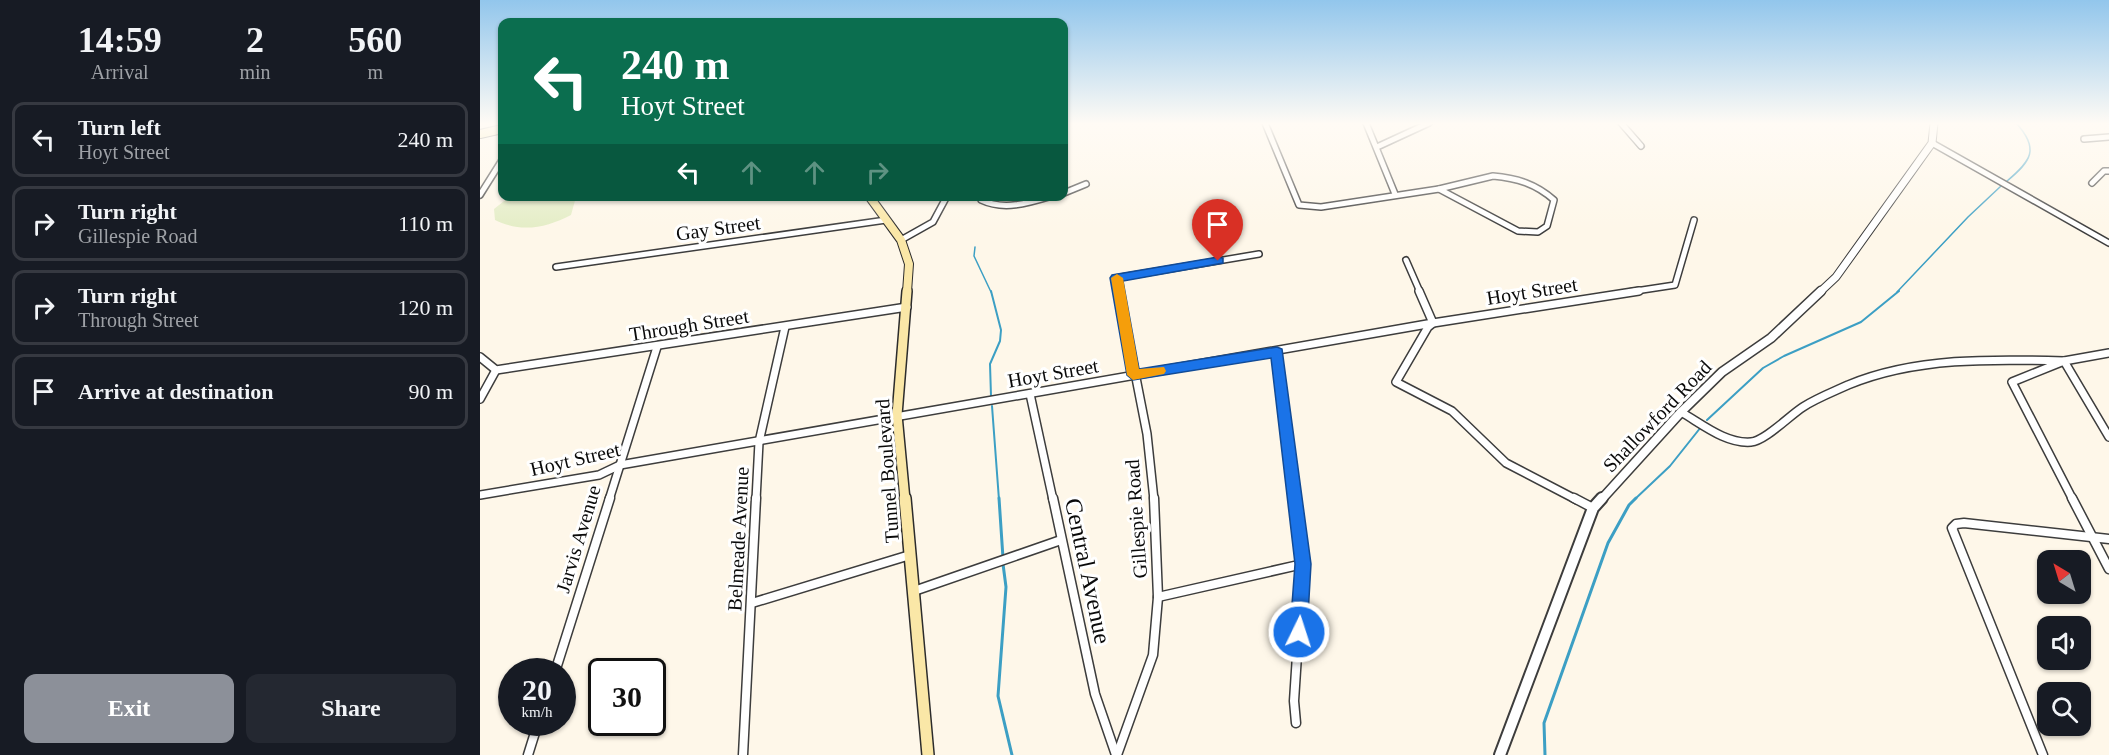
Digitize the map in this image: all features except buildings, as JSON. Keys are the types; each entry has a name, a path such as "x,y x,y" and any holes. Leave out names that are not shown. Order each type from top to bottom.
{"main road":[{"name":"Tunnel Boulevard","path":"873,201 901,240 909,264 897,416 928,755"}],"street":[{"path":"1280,158 1299,205 1321,207 1439,189 1454,186 1470,178 1493,176 1509,177 1535,184 1554,200 1547,226 1538,232 1518,231 1439,189"},
{"path":"1381,158 1395,194"},
{"name":"Shallowford Road","path":"1500,755 1593,508 1681,412 1722,372 1771,338 1836,277 1921,158"},
{"path":"1959,158 2109,243"},
{"path":"480,195 498,166"},
{"path":"2092,183 2104,171 2109,171"},
{"path":"1068,192 1086,184"},
{"path":"901,240 933,222 944,201"},
{"path":"983,201 989,205 1014,205 1031,201"},
{"name":"Gay Street","path":"556,267 886,220"},
{"name":"Hoyt Street","path":"480,495 599,475 620,465 897,416 1277,352 1433,323 1675,285 1694,220"},
{"name":"Gillespie Road","path":"1116,755 1153,655 1158,597 1153,487 1147,434 1133,375 1116,278 1259,254"},
{"path":"1406,260 1433,323 1428,327 1395,382 1452,411 1506,463 1593,508"},
{"name":"Through Street","path":"496,370 907,307"},
{"name":"Belmeade Avenue","path":"743,755 759,442 785,327"},
{"name":"Jarvis Avenue","path":"559,658 657,347"},
{"path":"1277,352 1303,564 1294,701 1296,723"},
{"path":"1681,412 1722,435 1741,442 1761,441 1778,426 1824,396 1877,375 1918,366 1977,359 2064,361 2109,353"},
{"path":"480,357 496,370 480,399"},
{"path":"2064,361 2012,382 2109,569"},
{"path":"2064,361 2109,437"},
{"name":"Central Avenue","path":"1030,394 1095,694 1116,755"},
{"path":"2043,755 1952,528 1956,524 1964,523 2109,539"},
{"path":"914,591 1061,540"},
{"path":"752,603 910,555"},
{"path":"1158,597 1303,564"},
{"path":"528,755 534,736"}],"green space":[{"path":"504,201 575,201 571,215 543,226 524,228 495,220 494,209"}],"waterway":[{"path":"2007,181 2028,158"},
{"path":"1897,292 1968,217 2001,186"},
{"path":"975,247 974,256 991,292"},
{"path":"991,291 1001,330 1000,341 990,364 991,396"},
{"path":"1707,420 1763,368 1784,356 1861,322 1899,291"},
{"path":"992,406 999,500"},
{"path":"1634,500 1670,466 1701,427"},
{"path":"999,498 1003,558"},
{"path":"1545,755 1544,723 1608,543 1634,500"},
{"path":"1003,564 1006,587 998,696 1012,755"}],"slow traffic":[{"path":"1117,278 1133,375 1159,371"}],"route":[{"path":"1218,261 1116,278 1133,375 1277,352 1303,564 1299,632"}]}
